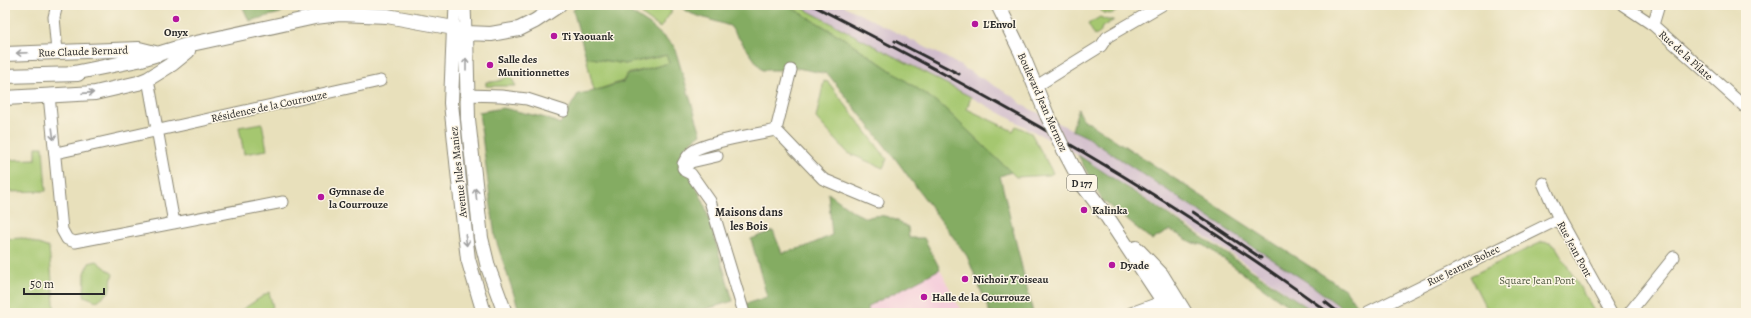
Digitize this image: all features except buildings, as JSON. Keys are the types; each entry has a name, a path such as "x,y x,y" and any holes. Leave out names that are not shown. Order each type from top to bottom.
{"main road":[{"name":"Rue Claude Bernard","path":"69,74 138,60 187,45 284,22 340,14 387,16 460,30 491,34 518,29 540,18 559,5"},
{"name":"Boulevard Jean Mermoz","path":"998,5 1021,52 1062,148 1082,184 1106,215 1168,307"},
{"name":"Avenue Jules Maniez","path":"460,30 480,238 488,267 505,313"},
{"name":"Avenue Jules Maniez","path":"460,30 451,104 468,259 484,313"},
{"name":"Rue Claude Bernard","path":"5,76 107,74 140,66 188,51 215,39"},
{"name":"Rue Claude Bernard","path":"5,54 140,49 160,54"},
{"name":"Rue Claude Bernard","path":"5,98 95,93 138,83 148,79 172,64 188,51"},
{"name":"Boulevard Jean Mermoz","path":"1106,215 1161,274 1185,313"}],"street":[{"path":"57,5 54,16 57,52"},
{"path":"455,5 460,30"},
{"path":"460,30 465,5"},
{"path":"1035,87 1101,46 1107,37 1162,5"},
{"name":"Rue de la Pilate","path":"1623,5 1653,25 1746,108"},
{"path":"1653,25 1659,5"},
{"path":"776,130 791,70"},
{"path":"148,79 174,223"},
{"name":"Résidence de la Courrouze","path":"56,153 380,82"},
{"path":"49,95 56,153 62,230 66,239 75,242 283,202"},
{"path":"466,95 501,96 527,99 564,111"},
{"path":"683,166 691,152 698,148 743,136 776,130"},
{"path":"776,130 823,179 878,202"},
{"path":"683,166 691,162 717,156"},
{"path":"683,166 698,182 710,201 744,313"},
{"name":"Rue Jean Pont","path":"1543,183 1559,219 1611,313"},
{"name":"Rue Jeanne Bohec","path":"1368,313 1559,219"},
{"path":"1629,313 1674,257"},
{"name":"Boulevard Jean Mermoz","path":"1150,263 1159,275 1168,307 1172,303 1180,313"},
{"path":"1131,313 1168,307"}],"shaded area":[{"path":"796,5 842,5 945,57 1014,97 1024,106 1085,136 1245,240 1310,284 1347,313 1316,313 1230,253 1079,156 925,72"},
{"path":"940,269 962,313 869,313 866,307"}],"green space":[{"path":"242,5 291,5 280,13 249,21"},
{"path":"580,5 619,5 650,25 674,46 701,134 684,149 679,162 691,176 704,203 733,301 693,313 520,313 495,237 479,112 503,108 546,118 560,124 578,94 594,91 623,82 627,75 669,63 666,55 625,64 586,57 573,10"},
{"path":"649,5 664,5 672,11 660,28 642,15"},
{"path":"677,5 787,5 845,39 941,105 1011,172 1000,176 1033,313 990,313 967,256 897,161 828,74 787,66 781,70 762,70 730,26 692,14"},
{"path":"787,5 797,5 971,97 967,109 1013,131 1016,126 1031,133 1053,173 1049,175 1016,177 941,105 845,39"},
{"path":"1098,5 1124,5 1114,13 1109,14 1102,12"},
{"path":"1100,17 1107,20 1114,20 1102,27 1100,33 1095,36 1088,24"},
{"path":"667,55 669,63 627,74 623,81 594,91 586,57 625,64"},
{"path":"509,74 516,86 486,86 486,82 496,82 507,77"},
{"path":"824,81 828,82 887,159 883,168 848,153 816,118"},
{"path":"1078,109 1083,119 1346,290 1356,305 1344,312 1342,308 1310,284 1085,136 1072,130"},
{"path":"262,123 267,150 244,154 239,127"},
{"path":"36,147 43,147 46,191 5,192 5,160 36,159"},
{"path":"1078,155 1316,313 1298,313 1204,245 1193,243 1170,230 1152,240 1102,200"},
{"path":"828,193 854,212 866,218 872,216 888,217 908,227 909,238 924,238 940,269 867,307 869,313 748,313 745,304 767,297 751,239 773,231 782,253 805,247 832,235"},
{"path":"23,238 49,248 55,313 5,313 5,239"},
{"name":"Square Jean Pont","path":"1542,242 1550,243 1556,247 1595,313 1490,313 1470,276"},
{"path":"97,261 113,274 109,292 97,301 84,296 85,273 89,263"},
{"path":"269,292 273,307 264,313 237,313"}],"railway":[{"path":"812,5 946,75 1077,148 1205,227 1268,269 1329,313"},
{"path":"895,41 959,74"},
{"path":"1193,212 1261,258"},
{"path":"1325,302 1339,313"}],"place":[{"name":"Onyx","path":"176,19"},
{"name":"L'Envol","path":"975,24"},
{"name":"Ti Yaouank","path":"554,36"},
{"name":"Salle des Munitionnettes","path":"490,65"},
{"name":"Gymnase de la Courrouze","path":"321,197"},
{"name":"Kalinka","path":"1084,210"},
{"name":"Dyade","path":"1112,265"},
{"name":"Nichoir Y'oiseau","path":"965,279"},
{"name":"Halle de la Courrouze","path":"924,297"}],"district":[{"name":"Maisons dans les Bois","path":"749,219"}]}
